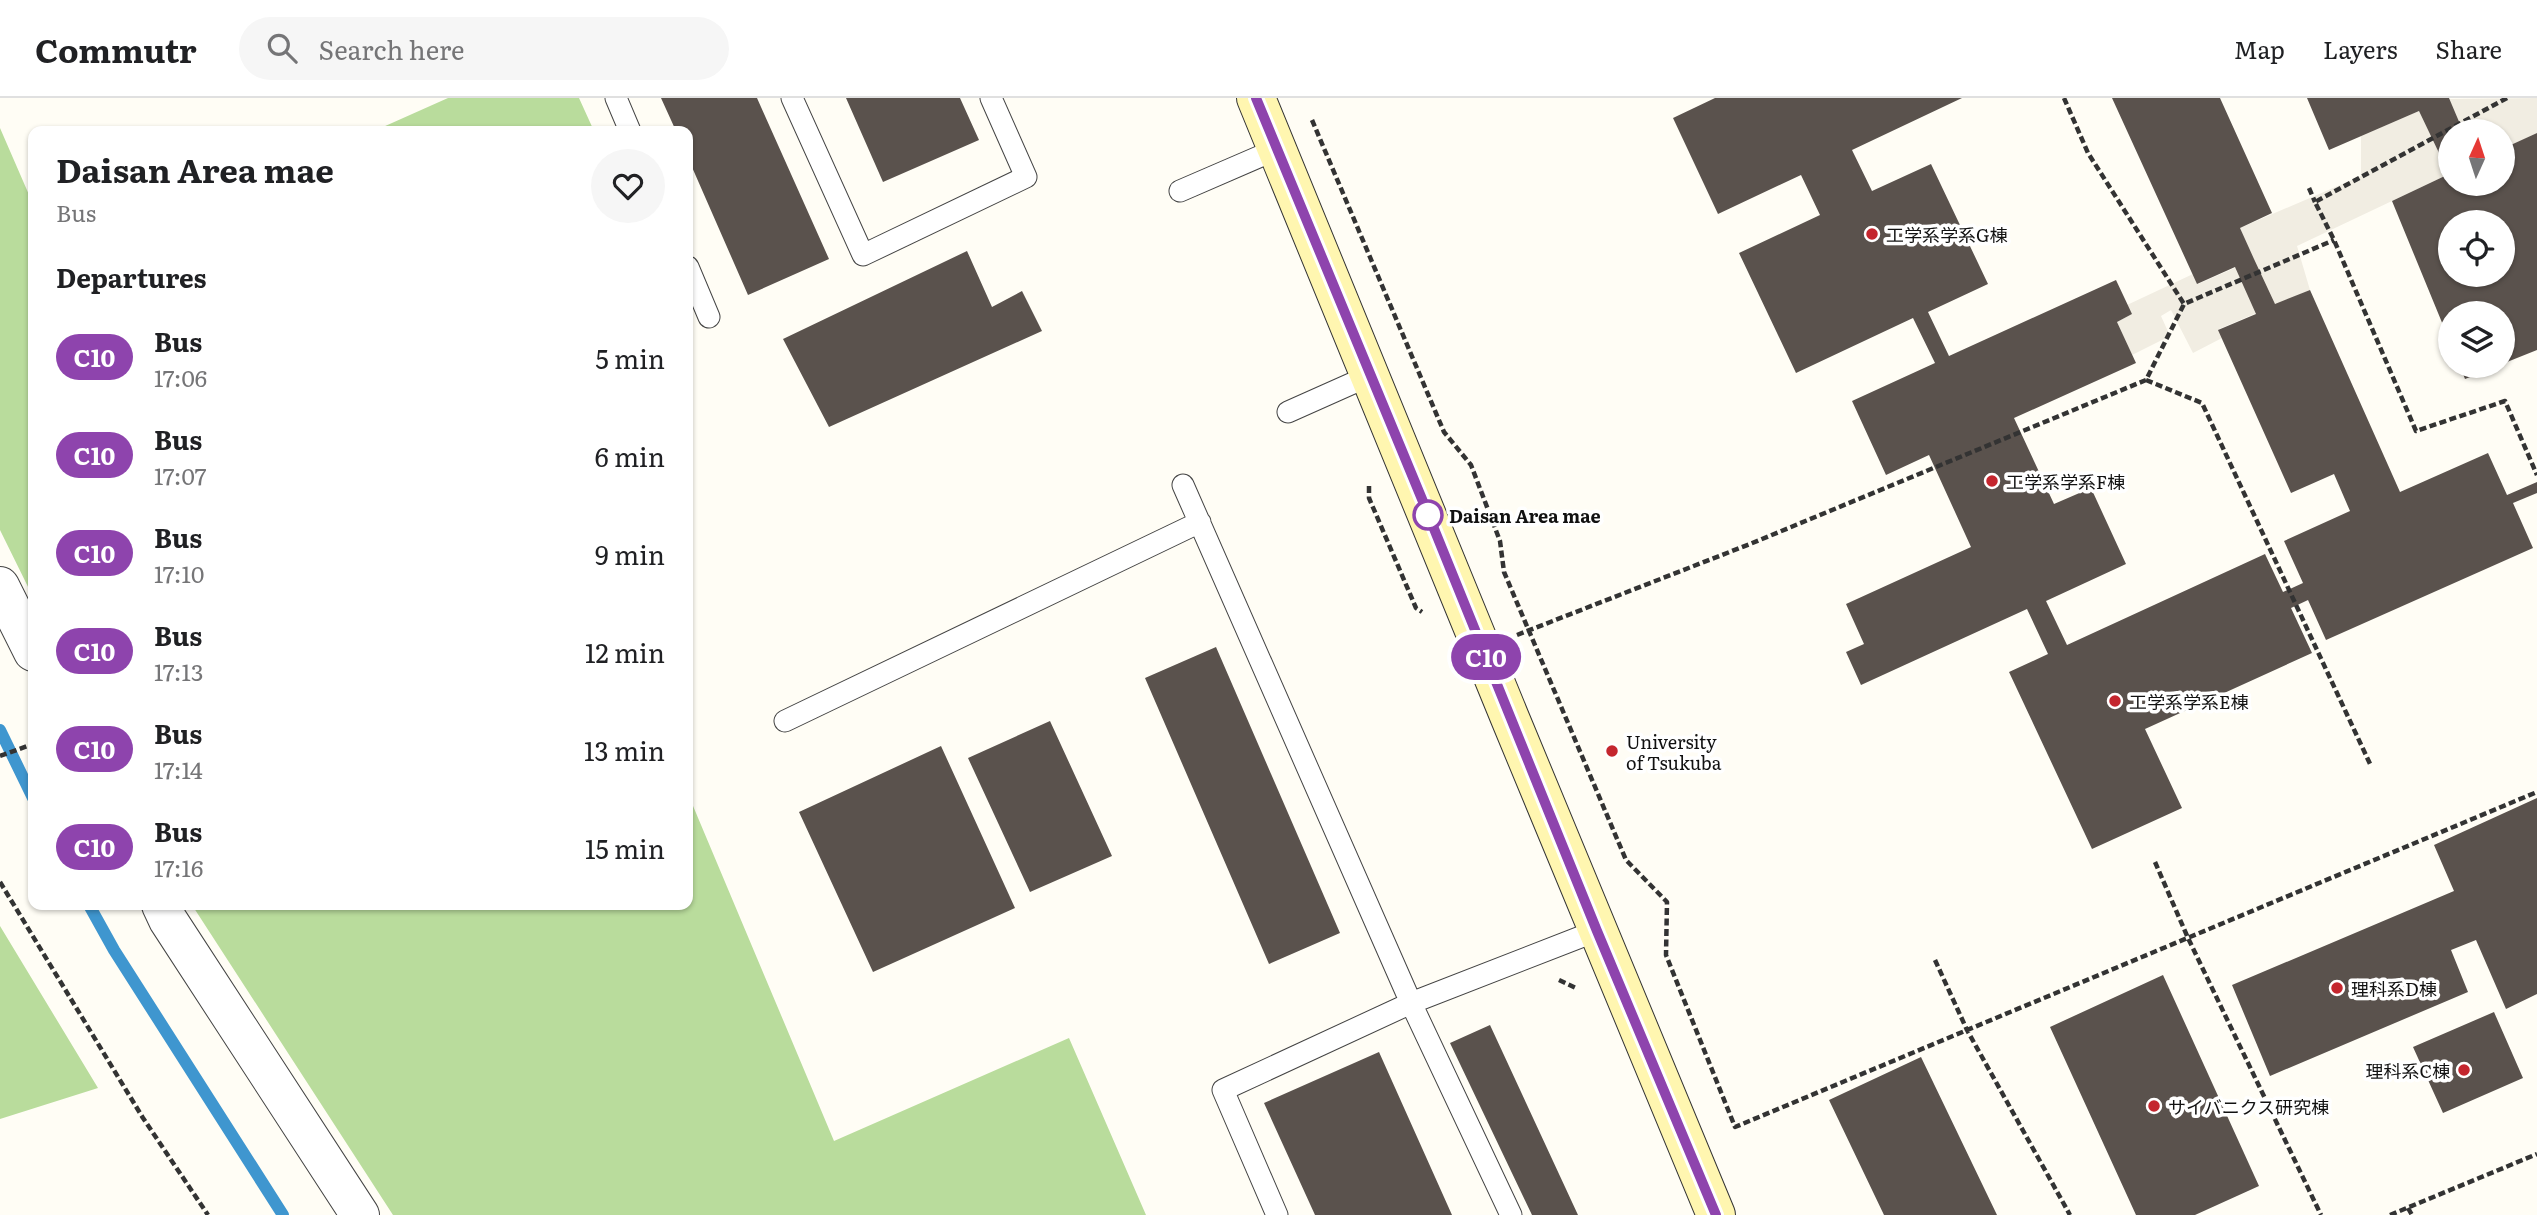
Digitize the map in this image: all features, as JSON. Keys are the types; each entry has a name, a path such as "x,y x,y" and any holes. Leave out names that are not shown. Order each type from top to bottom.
{"street":[{"path":"1256,98 1716,1215"},
{"path":"0,586 28,642"},
{"path":"164,910 360,1215"}],"lane":[{"path":"616,98 628,126"},
{"path":"792,98 863,255 1026,177 991,98"},
{"path":"1181,191 1277,149"},
{"path":"693,279 709,317"},
{"path":"1288,412 1371,375"},
{"path":"1184,485 1411,1003 1511,1215"},
{"path":"785,721 1200,522"},
{"path":"1277,1215 1223,1090 1411,1003 1597,931"}],"path":[{"path":"2064,98 2088,153 2184,304"},
{"path":"2315,202 2507,98"},
{"path":"1308,111 1444,432 1471,464 1500,541 1504,572 1626,860 1667,902 1666,955 1735,1127 2537,792"},
{"path":"2309,188 2416,431 2505,401 2537,475"},
{"path":"1528,630 1751,544 2146,380 2184,304 2334,240"},
{"path":"2146,380 2202,403 2371,766"},
{"path":"0,757 28,746"},
{"path":"2155,862 2188,938 2321,1215"},
{"path":"0,881 143,1118 208,1215"},
{"path":"1936,960 1967,1030 2070,1215"},
{"path":"2390,1215 2537,1154"},
{"path":"2408,1208 2412,1215"}],"green space":[{"path":"448,98 579,98 592,126 385,126"},
{"path":"0,128 28,192 28,587 0,530"},
{"path":"693,806 834,1141 1069,1038 1146,1215 393,1215 195,910 693,910"},
{"path":"0,926 98,1088 0,1119"}],"shaded area":[{"path":"2537,98 2537,133 2515,143 2515,119 2458,119 2449,99"},
{"path":"2419,111 2438,151 2438,179 2297,246 2310,290 2219,329 2222,338 2193,353 2171,310 2161,316 2170,336 2132,355 2117,322 2132,314 2127,305 2193,274 2198,284 2253,260 2240,228 2361,176 2361,136"}],"building":[{"path":"661,98 757,98 829,259 748,295 693,169 693,126 674,126"},
{"path":"846,98 960,98 979,140 883,182"},
{"path":"1715,98 1962,98 1852,150 1872,191 1931,164 1988,284 1928,312 1949,356 2116,280 2132,314 2117,322 2136,363 2014,418 2054,504 2091,488 2126,564 2046,601 2067,645 2265,554 2283,592 2303,583 2284,541 2350,511 2334,474 2291,493 2218,330 2256,314 2235,267 2197,284 2112,98 2220,98 2272,213 2240,228 2254,259 2275,304 2310,290 2400,492 2488,453 2507,495 2537,482 2537,493 2513,503 2533,548 2326,640 2308,600 2291,608 2312,653 2145,729 2182,808 2092,849 2009,672 2048,654 2027,609 1861,685 1846,652 1864,644 1846,604 1971,547 1929,455 1886,475 1852,401 1935,363 1913,318 1796,373 1739,253 1820,215 1801,175 1718,214 1673,118"},
{"path":"2307,98 2449,98 2458,119 2438,119 2438,151 2419,111 2329,150"},
{"path":"2537,133 2537,350 2515,359 2515,301 2438,301 2438,313 2392,201 2438,179 2438,196 2515,196 2515,143"},
{"path":"967,251 992,307 1022,291 1042,331 829,427 783,339"},
{"path":"1216,647 1340,933 1269,964 1145,678"},
{"path":"1050,721 1112,856 1030,892 968,758"},
{"path":"941,746 1015,908 873,972 799,812"},
{"name":"サイバニクス研究棟","path":"2537,798 2537,994 2506,1009 2476,940 2451,950 2468,992 2270,1076 2232,985 2454,891 2434,845"},
{"name":"サイバニクス研究棟","path":"2163,975 2259,1186 2195,1215 2136,1215 2050,1027"},
{"path":"2494,1012 2523,1078 2443,1113 2413,1047"},
{"path":"1490,1025 1578,1215 1532,1215 1450,1043"},
{"path":"1379,1052 1452,1215 1315,1215 1264,1103"},
{"path":"1921,1057 1997,1215 1884,1215 1829,1100"}],"waterway":[{"path":"0,730 28,788"},
{"path":"92,910 114,950 283,1215"}],"bus line":[{"name":"C10","path":"1256,98 1716,1215"}],"place":[{"name":"工学系学系G棟","path":"1872,234"},
{"name":"工学系学系F棟","path":"1992,481"},
{"name":"Daisan Area mae","path":"1428,515"},
{"name":"工学系学系E棟","path":"2115,701"},
{"name":"University of Tsukuba","path":"1612,751"},
{"name":"理科系D棟","path":"2337,988"},
{"name":"理科系C棟","path":"2464,1070"},
{"name":"サイバニクス研究棟","path":"2154,1106"}]}
